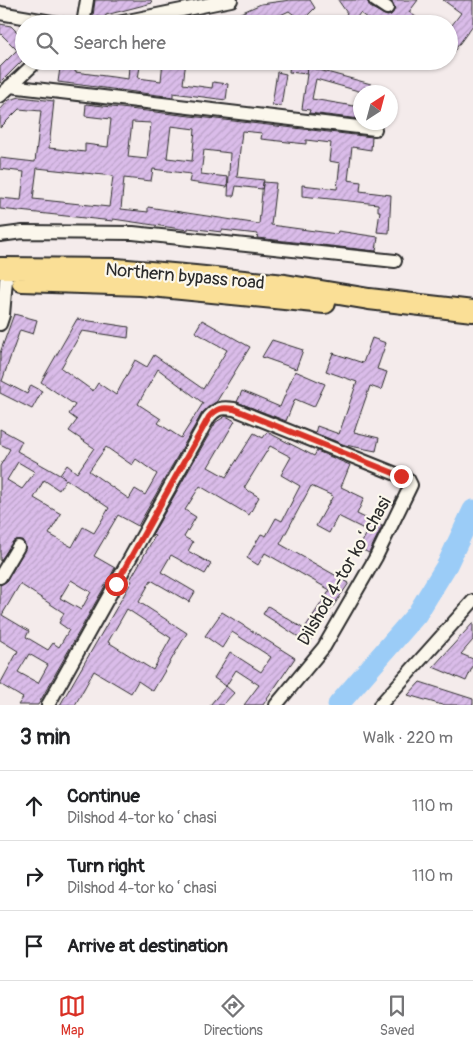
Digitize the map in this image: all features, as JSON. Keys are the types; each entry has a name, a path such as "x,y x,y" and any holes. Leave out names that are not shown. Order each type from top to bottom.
{"main road":[{"name":"Northern bypass road","path":"2,276 78,268 176,274 285,285 369,299 473,311"}],"street":[{"path":"84,15 87,0"},
{"path":"157,15 231,0"},
{"path":"375,0 387,8"},
{"path":"0,13 15,16"},
{"path":"0,96 27,70"},
{"path":"10,86 353,126"},
{"path":"0,234 23,232 133,233 395,261"},
{"path":"0,324 3,315 2,276"},
{"name":"Dilshod 4-tor koʻchasi","path":"48,705 209,417 216,410 223,407 234,409 401,476 408,480 411,485 376,557 324,647 276,705"},
{"path":"0,577 18,547"},
{"path":"380,705 473,601"}],"building":[{"path":"95,0 151,0 152,3 106,15 93,15"},
{"path":"290,0 310,0 315,8 308,15 294,15 289,11 280,15 236,15 261,4"},
{"path":"338,0 367,0 370,7 385,15 363,15 360,13 359,15 346,15 347,13"},
{"path":"390,0 418,0 409,12 413,15 391,15 395,9"},
{"path":"443,0 473,0 473,25 458,46 458,17 461,13"},
{"path":"0,24 11,26 15,30 15,48 0,33"},
{"path":"15,52 15,68 0,83 0,67"},
{"path":"60,70 75,70 75,72 128,79 129,70 139,70 138,78 161,81 162,70 185,70 183,84 212,88 213,82 228,84 226,100 173,93 173,97 58,82"},
{"path":"289,70 308,70 307,74 289,72"},
{"path":"308,70 319,70 371,84 353,85 353,89 316,79 312,99 353,106 353,118 309,113 310,110 302,109"},
{"path":"277,72 286,74 281,106 272,105"},
{"path":"20,97 54,101 49,148 85,152 85,144 108,147 111,119 85,116 86,104 372,137 371,150 352,147 348,180 361,182 360,191 391,195 389,233 377,232 380,211 378,211 378,204 302,196 302,185 337,189 340,163 329,161 331,143 306,140 306,144 261,139 262,133 242,131 237,177 276,183 271,225 337,234 338,231 378,237 376,251 257,238 258,234 188,228 188,230 113,219 113,221 0,209 0,198 21,200 24,172 0,169 0,158 35,162 41,111 19,109 0,128 0,110 9,100","holes":["132,122 151,123 147,159 128,157","171,126 195,129 192,161 167,158","204,150 230,153 228,196 234,196 236,186 262,189 263,186 259,224 148,207 148,212 121,209 124,178 151,181 153,169 191,174 189,182 227,187 228,177 201,174","37,168 113,176 109,207 33,199"]},
{"path":"14,314 37,320 33,334 20,330 2,381 27,394 31,385 42,391 32,409 0,393 0,353"},
{"path":"77,319 129,327 128,338 82,331 61,368 93,391 98,383 116,395 135,360 147,367 154,355 203,389 227,350 195,332 202,320 250,347 217,401 202,413 138,526 118,515 94,556 115,568 38,705 18,705 23,698 0,684 18,651 0,640 0,585 7,581 26,547 22,540 15,540 0,561 0,466 10,449 0,444 0,429 22,441 17,451 65,478 60,475 67,465 77,473 94,448 69,431 77,420 69,414 75,405 41,382","holes":["158,369 203,403 181,438 158,423 161,419 138,404","106,447 132,465 136,459 157,474 145,495 135,489 129,499 89,471","18,462 35,472 22,489 7,480","66,479 109,508 94,533 83,527 72,547 49,534 61,514 34,498 44,480 59,490","71,580 91,592 81,610 60,598","20,584 64,613 59,623 69,630 59,647 53,643 48,650 26,637 29,631 2,615","29,654 48,665 38,683 18,672"]},
{"path":"372,338 386,343 377,369 387,372 381,390 370,386 354,432 379,438 376,451 345,445 315,433 317,426 339,434 357,382 326,371 333,353 363,363"},
{"path":"272,340 303,350 296,369 262,357"},
{"path":"295,371 325,384 314,407 295,399 286,421 237,402 242,391 280,407"},
{"path":"226,416 235,421 208,467 226,477 254,433 263,438 267,432 314,456 317,451 350,465 341,487 364,498 357,514 382,526 369,553 359,548 368,531 338,516 329,533 316,526 333,496 311,486 280,544 349,583 308,643 263,614 268,606 304,629 330,590 265,553 258,565 247,558 261,534 266,536 276,518 282,521 300,486 281,475 291,457 270,446 244,488 259,497 249,515 200,486 185,510 196,517 184,537 193,542 188,551 211,564 205,574 171,555 161,572 195,592 189,602 151,580 139,602 187,633 153,691 138,681 131,693 94,671 75,705 60,705 132,581 130,580 155,536 152,535 216,422","holes":["127,609 171,638 153,670 108,642"]},
{"path":"222,612 295,658 263,705 244,705 259,685 236,670 226,686 214,678 230,652 261,672 271,657 232,632 222,648 205,636"},
{"path":"473,623 473,640 461,654 473,659 473,666 466,681 433,667"},
{"path":"420,682 473,699 473,705 442,705 408,695"},
{"path":"226,686 234,693 223,705 210,705"}],"waterway":[{"path":"338,705 417,614 447,565 473,510"}],"route":[{"path":"116,584 209,417 216,410 223,407 234,409 401,476"}]}
